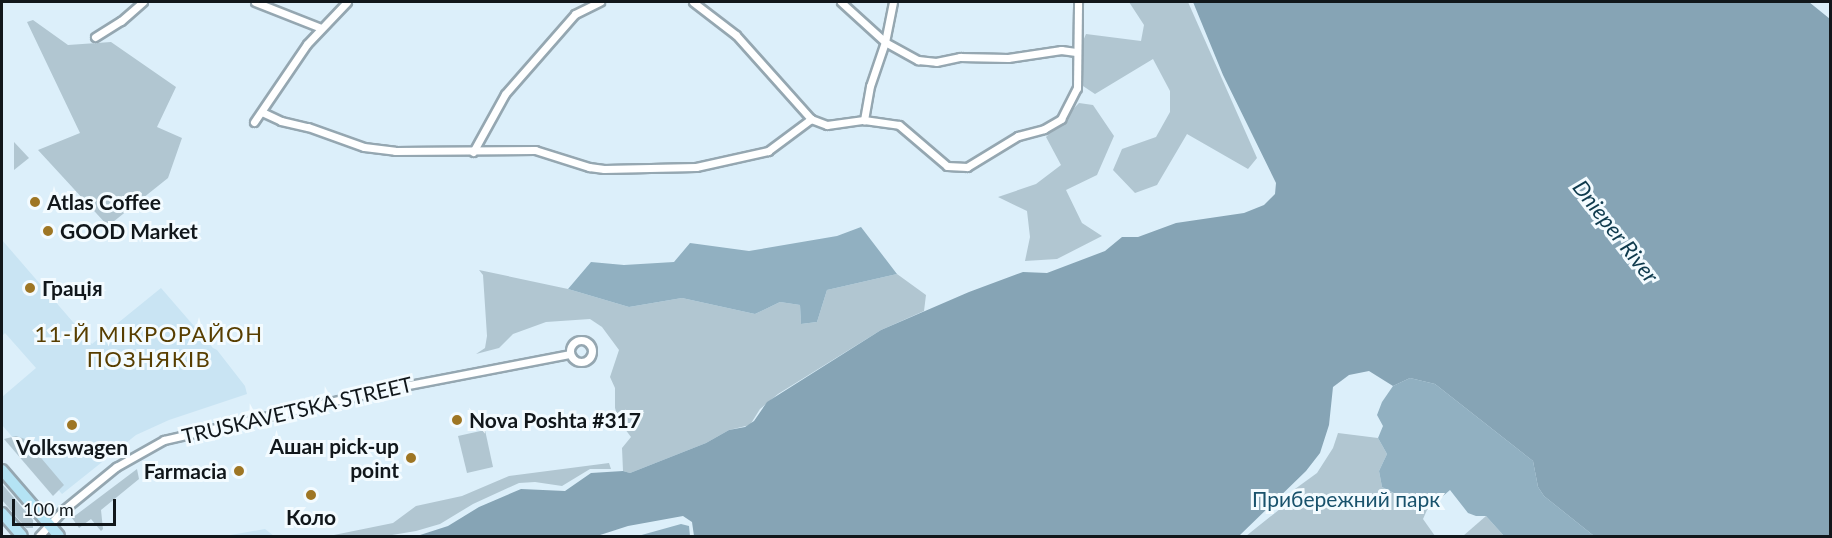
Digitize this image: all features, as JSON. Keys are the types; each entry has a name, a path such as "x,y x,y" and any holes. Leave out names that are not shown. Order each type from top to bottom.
{"main road":[{"path":"2,470 60,537"},
{"path":"2,513 22,537"}],"street":[{"path":"95,37 122,21 143,2"},
{"path":"255,2 321,28"},
{"path":"254,122 307,44 347,2"},
{"path":"473,152 505,94 575,14 600,2"},
{"path":"693,2 736,35 811,119 827,125 864,120 899,125 946,166 967,167 1018,136 1044,129 1061,119 1077,88 1078,2"},
{"path":"841,2 885,42 918,60 936,62 960,57 1008,58 1061,50 1076,52"},
{"path":"864,120 870,86 885,42 893,2"},
{"path":"262,112 281,121 308,127 364,147 395,151 535,150 589,167 604,169 696,167 768,151 811,119"},
{"name":"TRUSKAVETSKA STREET","path":"39,537 116,466 164,440 383,390 570,354"}],"shaded area":[{"path":"861,227 897,274 827,290 817,322 801,324 800,305 780,302 755,314 682,298 629,307 568,289 591,262 624,265 674,262 690,243 749,251 837,236"},
{"path":"2,240 92,344 161,288 217,350 245,386 247,394 169,420 136,435 62,494 2,425 2,397 36,368 5,333 2,336"},
{"path":"1410,378 1435,384 1533,461 1538,487 1544,496 1594,536 1504,536 1486,516 1468,513 1450,490 1427,510 1382,487 1379,471 1387,454 1378,438 1383,426 1377,415 1382,402 1393,386"},
{"path":"681,524 689,526 690,536 638,536"},
{"path":"265,529 274,536 225,536"}],"green space":[{"path":"1129,2 1188,2 1257,158 1248,169 1187,134 1157,185 1135,193 1113,170 1122,149 1156,137 1170,112 1170,91 1153,59 1095,94 1080,84 1080,48 1086,34 1141,41 1144,25"},
{"path":"33,20 68,45 111,42 176,87 157,127 182,138 168,178 108,226 38,150 80,133 27,22"},
{"path":"1079,103 1093,105 1114,136 1097,175 1066,190 1082,223 1102,236 1057,259 1025,261 1030,237 1027,211 998,197 1036,184 1061,165 1046,137"},
{"path":"14,142 29,158 14,170"},
{"path":"479,270 568,289 629,307 682,298 755,314 780,302 800,305 801,324 817,322 827,290 897,274 926,295 924,311 881,330 778,394 760,409 750,425 729,430 706,443 630,473 623,471 622,448 631,437 619,421 615,408 615,388 610,377 619,350 602,327 590,319 546,322 513,334 499,348 476,354 485,348 487,336 483,275"},
{"path":"485,430 493,467 467,473 458,436"},
{"name":"Прибережний парк","path":"1338,433 1378,438 1387,454 1379,471 1382,487 1427,510 1423,519 1435,536 1246,536 1290,501 1295,489 1317,473 1333,448"},
{"path":"16,436 25,439 64,485 53,496 4,439"},
{"path":"609,463 611,469 590,469 562,486 535,482 519,483 473,504 440,524 416,531 386,536 329,536 393,523 416,506 462,496 509,476"},
{"path":"137,469 139,479 101,510 103,529 101,531 91,519 79,528 72,518"},
{"path":"2,484 33,520 33,528 26,528 2,500"},
{"path":"1486,516 1504,536 1463,536"}],"water":[{"name":"Dnieper River","path":"1193,2 1809,2 1830,19 1830,536 1594,536 1544,496 1538,487 1533,461 1435,384 1410,378 1393,386 1369,371 1349,375 1333,387 1329,425 1320,453 1306,471 1239,536 694,536 692,522 683,516 628,526 597,536 417,536 448,526 479,507 521,489 565,491 591,473 623,471 630,473 706,443 729,430 745,427 754,421 767,402 881,330 969,292 1023,272 1047,273 1105,251 1122,237 1138,237 1176,223 1244,213 1264,205 1275,194 1276,183 1223,75"}],"place":[{"name":"Atlas Coffee","path":"35,202"},
{"name":"GOOD Market","path":"48,231"},
{"name":"Грація","path":"30,288"},
{"name":"Nova Poshta #317","path":"457,420"},
{"name":"Volkswagen","path":"72,425"},
{"name":"Ашан pick-up point","path":"411,458"},
{"name":"Farmacia","path":"239,471"},
{"name":"Коло","path":"311,495"}],"district":[{"name":"11-Й МІКРОРАЙОН ПОЗНЯКІВ","path":"149,346"}]}
